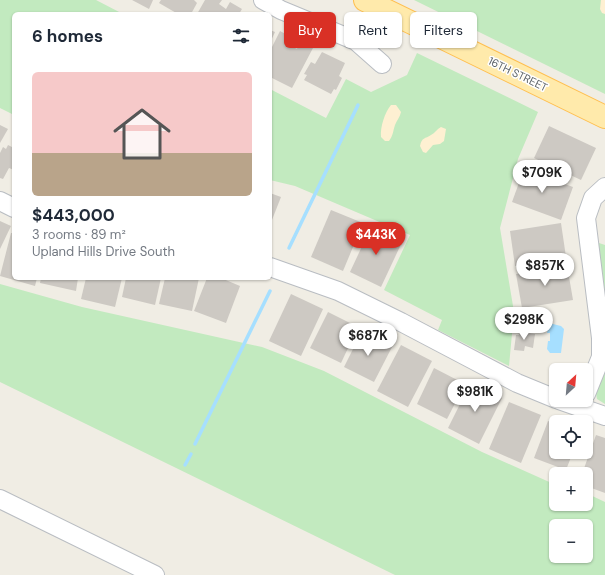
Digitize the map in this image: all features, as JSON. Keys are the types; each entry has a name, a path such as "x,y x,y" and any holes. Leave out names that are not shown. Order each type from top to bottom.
{"main road":[{"name":"16TH STREET","path":"365,0 605,117"}],"street":[{"path":"263,0 281,10 356,41 382,64"},
{"path":"593,376 600,357 601,338 586,218 593,198 605,187"},
{"path":"0,201 12,207"},
{"path":"272,268 338,291 401,322 517,383 549,396"},
{"path":"593,407 605,416"},
{"path":"0,499 155,575"}],"green space":[{"path":"0,0 96,0 119,12 12,12 12,114 0,108"},
{"path":"414,0 605,0 605,94 477,31 477,12 438,12"},
{"path":"417,53 538,112 518,159 500,228 514,312 509,366 438,330 442,320 384,290 410,235 295,186 272,180 272,90 326,118 346,79 371,92 407,75"},
{"path":"596,242 605,245 605,302"},
{"path":"0,284 82,307 262,347 324,371 482,452 549,482 549,511 593,511 593,496 605,502 605,575 395,575 0,382"},
{"path":"605,360 605,404 597,399 595,388"}],"sand":[{"path":"601,0 605,0 605,14 602,13 600,9"},
{"path":"391,105 396,105 401,112 389,141 385,141 381,137 381,129 385,116"},
{"path":"441,127 446,129 444,141 440,144 433,145 426,153 423,152 420,146 422,141"}],"water":[{"path":"549,323 561,326 564,329 561,353 550,353 547,349 548,341 550,341 550,333 547,333"}],"building":[{"path":"132,0 153,0 149,9"},
{"path":"161,0 194,0 197,3 192,12 175,12 159,3"},
{"path":"205,0 222,0 219,4 226,9 230,2 242,9 240,12 198,12"},
{"path":"272,31 275,32 272,39"},
{"path":"280,31 284,33 284,48 313,48 292,88 272,78 272,47"},
{"path":"322,52 345,63 339,76 342,78 336,90 334,89 331,94 304,80 307,75 304,74 311,62 315,64"},
{"path":"0,125 8,129 0,143"},
{"path":"549,126 596,148 581,180 534,158"},
{"path":"8,145 12,147 12,169 9,168 3,179 0,178 0,153 3,147 6,149"},
{"path":"524,169 573,187 561,220 512,202"},
{"path":"272,194 281,197 272,220"},
{"path":"331,210 363,223 343,271 311,257"},
{"path":"0,221 11,226 0,249"},
{"path":"561,223 566,257 515,266 510,231"},
{"path":"372,225 403,240 381,287 350,272"},
{"path":"11,233 12,233 12,279 0,276"},
{"path":"567,265 573,300 522,308 516,274"},
{"path":"14,280 36,280 35,286"},
{"path":"41,280 78,280 76,291 40,283"},
{"path":"86,280 122,280 115,307 81,299"},
{"path":"126,280 161,280 155,305 122,297"},
{"path":"165,280 199,280 192,311 159,304"},
{"path":"206,280 226,280 240,286 226,323 194,311"},
{"path":"291,294 323,309 301,356 269,341"},
{"path":"328,312 358,327 341,363 310,348"},
{"path":"362,331 392,347 374,382 344,367"},
{"path":"520,332 535,334 533,348 525,346 524,351 514,350 516,335 519,335"},
{"path":"401,345 432,361 408,407 377,391"},
{"path":"434,368 465,384 447,419 417,404"},
{"path":"471,382 502,398 479,444 448,428"},
{"path":"509,402 541,415 521,463 489,449"},
{"path":"549,421 549,459 570,459 567,467 558,467 534,458"},
{"path":"596,435 605,438 605,493 593,489 593,467 585,467 587,459 593,459 593,443"}],"waterway":[{"path":"289,248 358,105"},
{"path":"195,444 270,291"},
{"path":"185,465 191,454"}]}
